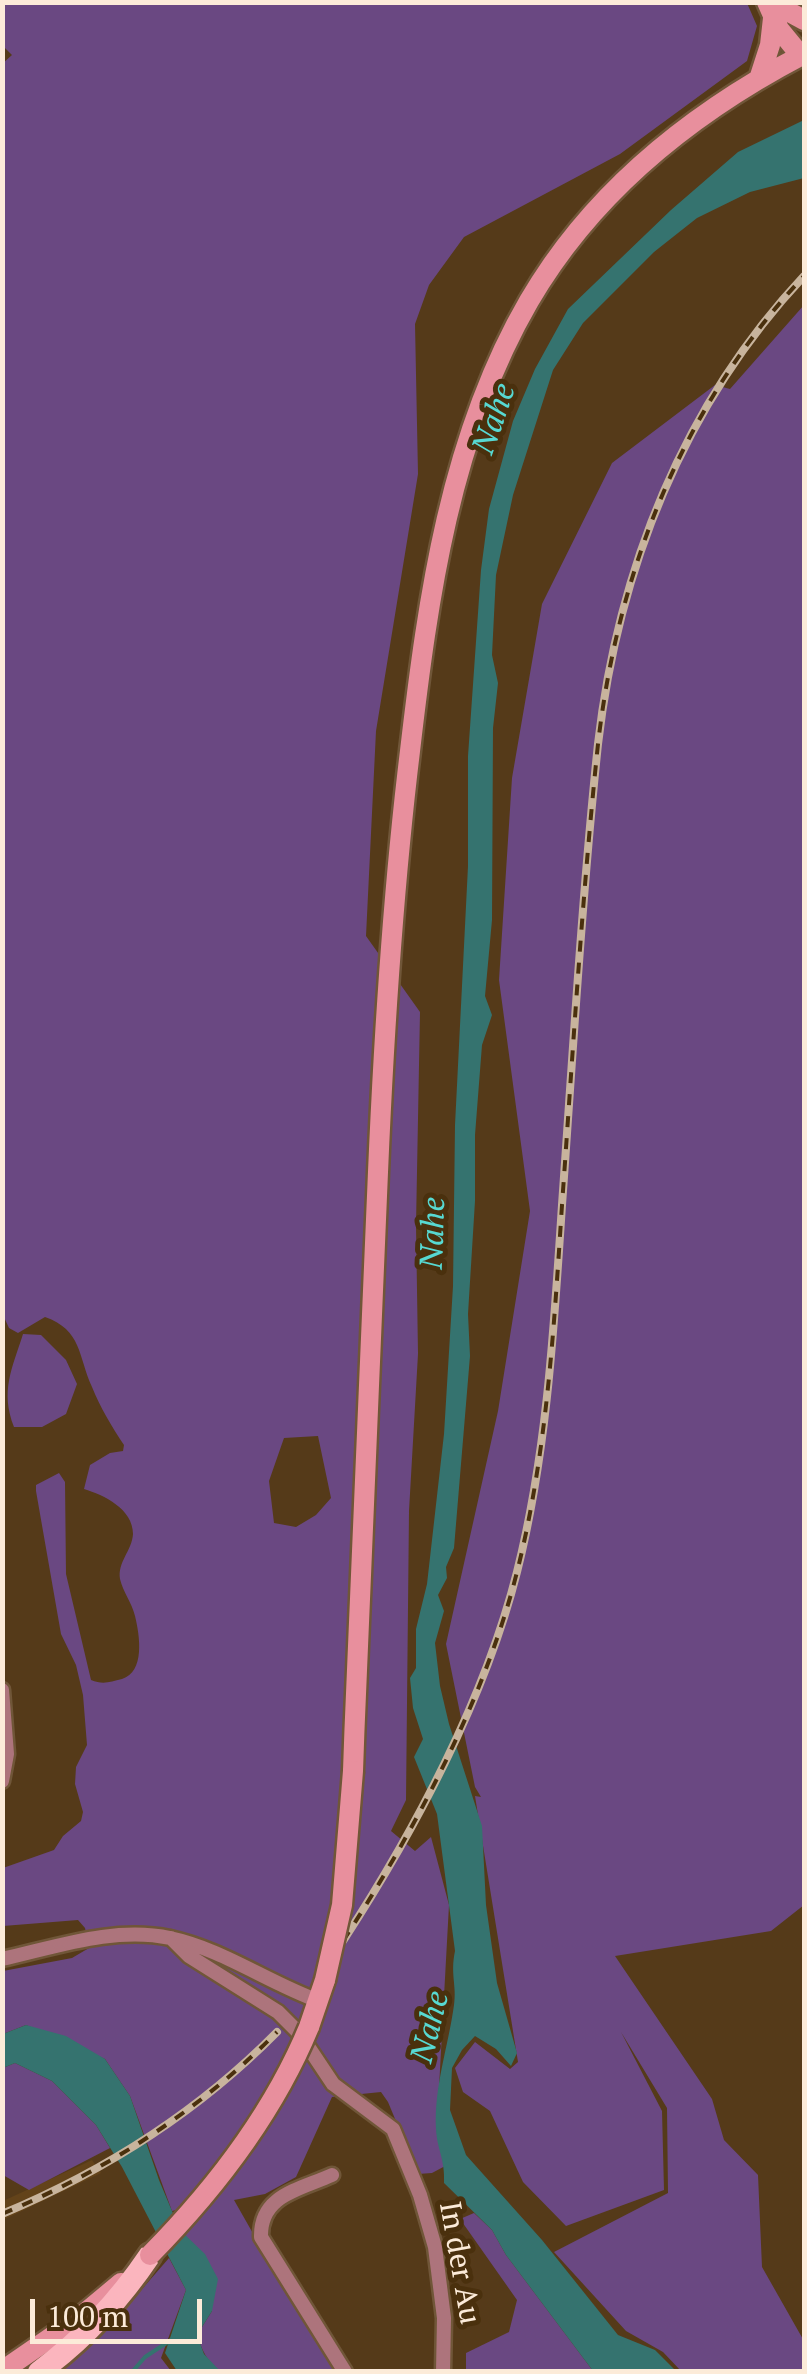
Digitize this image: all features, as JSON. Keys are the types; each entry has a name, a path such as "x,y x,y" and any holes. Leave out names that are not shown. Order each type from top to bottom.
{"main road":[{"path":"774,7 804,20"},
{"path":"2,2371 79,2318 150,2255 196,2206 246,2143 284,2082 319,2002 342,1904 349,1842 382,1070 398,850 431,600 455,486 495,369 529,302 564,249 609,196 690,123 803,55 774,7"},
{"path":"760,79 770,45 774,7"},
{"path":"39,2372 104,2316 150,2255"}],"street":[{"path":"2,1690 7,1754 2,1780"},
{"path":"2,1959 122,1935 171,1938 211,1952 319,2002"},
{"name":"In der Au","path":"171,1938 189,1956 278,2012 299,2033 333,2084 397,2137 428,2221 439,2270 444,2318 443,2372"},
{"path":"332,2175 269,2204 260,2220 261,2238 345,2372"}],"shaded area":[{"path":"3,3 747,3 757,26 747,61 620,154 464,237 429,285 415,324 418,474 376,731 366,936 420,1012 418,1354 409,1511 406,1800 391,1831 415,1851 431,1837 449,1905 438,2106 447,2165 432,2173 418,2174 381,2092 332,2097 296,2177 265,2194 234,2200 337,2371 221,2372 212,2364 197,2335 212,2311 180,2230 188,2207 172,2211 130,2096 105,2059 26,2025 3,2034 3,1971 72,1958 89,1948 85,1928 78,1920 3,1926 3,1868 54,1850 81,1821 83,1812 75,1784 76,1767 87,1745 83,1695 76,1665 61,1634 36,1485 59,1473 65,1482 66,1574 91,1680 106,1682 129,1675 138,1661 139,1643 134,1611 120,1579 132,1540 132,1525 116,1504 84,1489 90,1465 110,1453 123,1451 124,1445 99,1402 77,1345 66,1329 45,1317 18,1333 9,1328 3,1315 2,64 12,55 3,46","holes":["318,1436 331,1498 316,1515 296,1527 274,1523 269,1481 284,1438"]},
{"path":"804,305 804,1905 771,1931 615,1956 712,2099 724,2140 758,2175 762,2267 804,2341 804,2371 681,2371 663,2352 626,2331 554,2252 668,2193 667,2108 621,2032 662,2111 664,2190 566,2226 523,2182 490,2111 463,2092 455,2068 475,2042 510,2069 518,2062 475,1796 481,1797 475,1787 446,1644 498,1411 530,1211 499,980 512,778 542,604 612,463 715,385 730,389"},
{"path":"23,1334 41,1335 66,1360 77,1384 66,1414 42,1427 14,1427 10,1414 9,1380"},
{"path":"15,2063 52,2081 96,2125 110,2148 29,2190 3,2175 3,2068"},
{"path":"92,2160 101,2173 3,2220 3,2201"},
{"path":"474,2213 492,2230 506,2255 593,2371 466,2371 466,2353 509,2332 517,2300 460,2219"},
{"path":"169,2258 186,2290 161,2358 171,2371 56,2372 116,2319"}],"water":[{"path":"804,120 804,178 750,192 697,218 654,252 583,323 553,370 513,495 496,575 492,655 498,683 493,728 492,920 485,996 492,1015 482,1045 475,1135 470,1356 454,1548 446,1567 447,1578 438,1595 444,1611 435,1643 449,1724 482,1826 486,1905 497,1983 517,2053 511,2066 496,2049 475,2036 452,2068 450,2110 466,2155 542,2240 618,2335 655,2350 676,2371 593,2371 506,2255 492,2230 444,2183 436,2129 439,2082 454,2005 455,1951 437,1814 414,1757 423,1739 413,1708 410,1678 416,1668 416,1629 427,1584 444,1434 468,866 468,756 481,570 489,509 513,421 535,369 568,309 738,152"},
{"path":"26,2025 66,2036 105,2059 130,2096 180,2230 205,2254 218,2279 212,2311 197,2335 204,2354 220,2371 177,2371 165,2353 186,2290 96,2125 52,2081 15,2063 3,2068 3,2034"}],"waterway":[{"path":"132,2372 145,2357 171,2340"}],"railway":[{"path":"343,1941 421,1810 467,1716 503,1620 527,1527 552,1343 598,744 622,616 640,553 691,435 761,326 804,276"},
{"path":"2,2214 77,2179 148,2137 215,2088 277,2032"}],"water label":[{"name":"Nahe","path":"495,419"},
{"name":"Nahe","path":"434,1233"},
{"name":"Nahe","path":"431,2027"}]}
